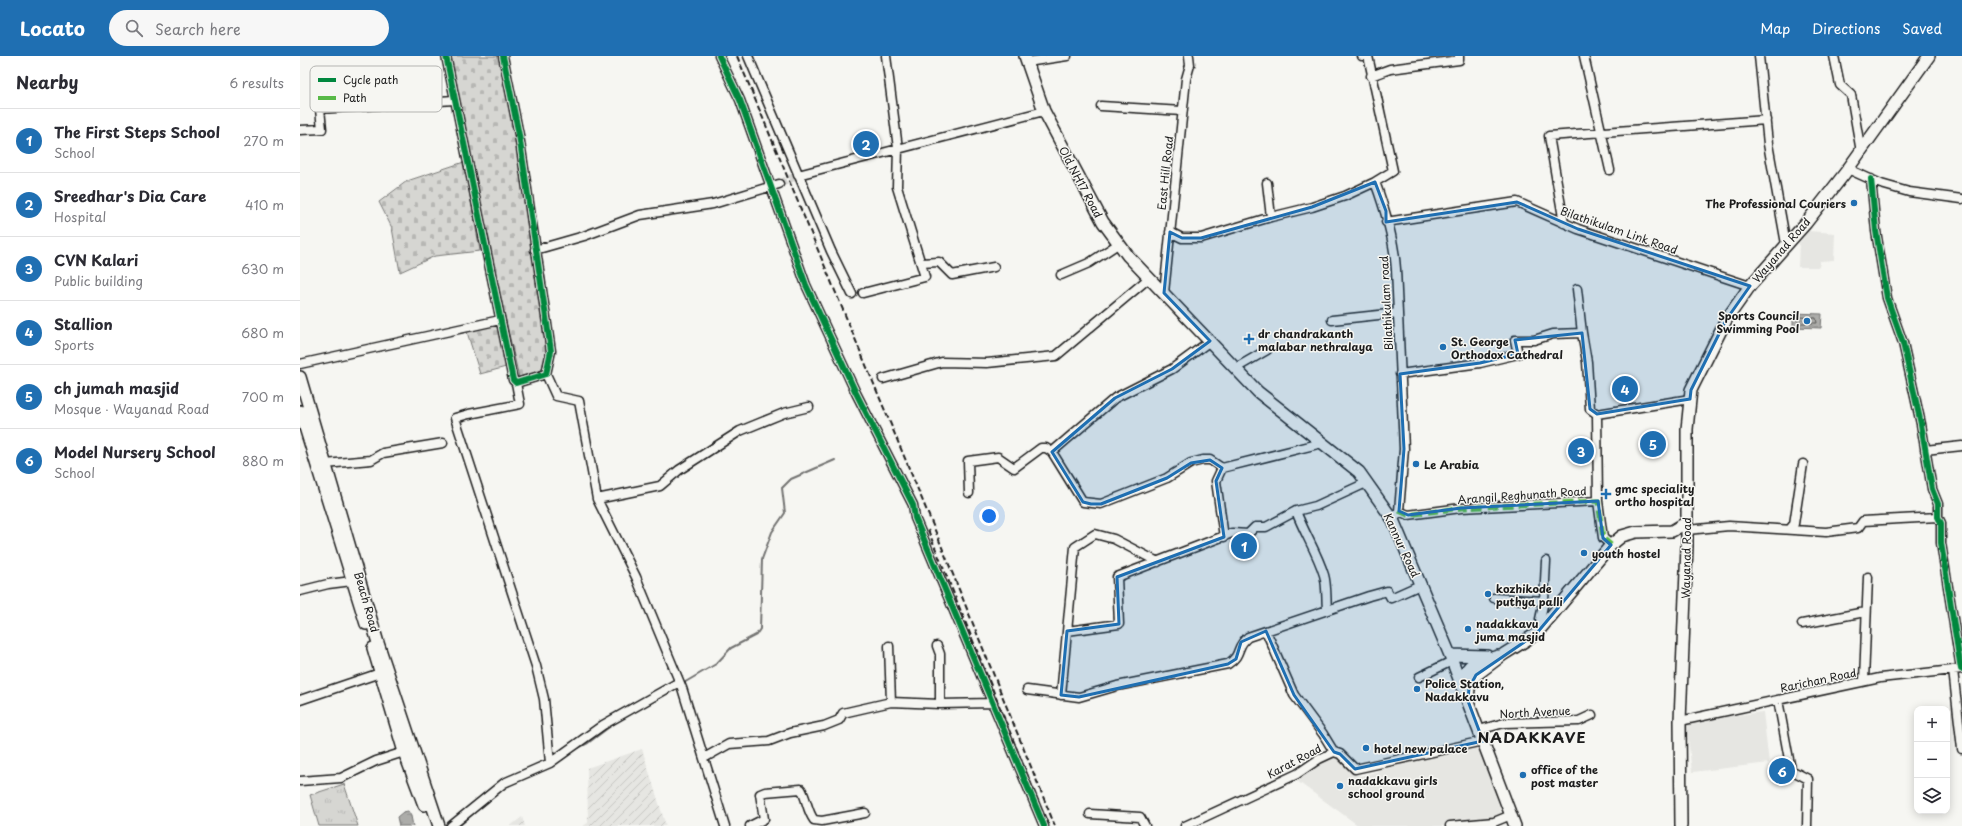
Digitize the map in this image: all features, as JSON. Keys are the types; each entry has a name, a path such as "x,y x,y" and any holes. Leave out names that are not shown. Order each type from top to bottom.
{"main road":[{"name":"Wayanad Road","path":"1680,826 1680,721 1687,546 1687,429 1691,390 1726,320 1750,286 1848,169 1929,56"},
{"name":"Old NH17 Road","path":"1026,59 1044,111 1103,222 1128,256 1164,293"},
{"name":"Kannur Road","path":"1164,293 1258,392 1359,472 1393,520 1451,658 1516,826"},
{"name":"Beach Road","path":"300,377 378,643 439,826"},
{"path":"300,411 404,752 431,826"},
{"path":"1466,696 1463,674 1468,667 1480,660 1504,654 1536,634 1611,545 1622,536 1636,532 1672,531 1687,526"},
{"path":"1672,531 1682,537 1687,546"},
{"path":"1451,658 1504,654"}],"street":[{"path":"446,56 500,320 513,380 516,383 520,404 455,418 536,666 544,699 550,763"},
{"path":"503,56 519,135 551,351 546,374 556,396 579,401 597,499 636,577 679,682 725,826"},
{"path":"719,56 740,100 806,285 856,393 913,505 915,518 1044,826"},
{"path":"748,56 831,251 852,294"},
{"path":"863,293 925,277 897,187 898,148 886,56"},
{"path":"1026,59 1067,56"},
{"name":"East Hill Road","path":"1164,293 1182,111 1186,78 1190,65 1189,56"},
{"path":"1170,232 1182,238 1201,238 1271,217 1312,207 1345,196 1375,182 1392,171 1368,56 1362,56"},
{"path":"1371,76 1390,69 1460,60 1460,56"},
{"path":"1584,56 1610,170"},
{"path":"1759,56 1766,120 1786,244"},
{"path":"1834,56 1840,84 1851,95 1861,152"},
{"path":"442,101 454,100"},
{"path":"1101,106 1182,111"},
{"path":"798,175 1044,111"},
{"path":"300,130 322,129 320,112"},
{"path":"1564,223 1549,136 1766,120"},
{"path":"1848,169 1871,179 1909,192 1962,199"},
{"path":"1871,179 1876,231 1887,298 1903,343 1932,489 1938,504 1938,517 1941,523 1941,543 1959,669 1962,749"},
{"name":"Bilathikulam road","path":"1375,182 1386,211 1386,222 1395,253 1404,449 1399,511 1393,520"},
{"path":"1267,183 1271,217"},
{"path":"535,250 584,236 640,216 713,204 779,184"},
{"name":"Bilathikulam Link Road","path":"1386,222 1516,202 1564,223 1750,286"},
{"path":"1061,275 1089,263 1118,244"},
{"path":"921,263 939,262 952,275 994,266"},
{"path":"883,380 942,362 986,362 1056,356 1149,278"},
{"path":"1577,289 1587,362 1590,409 1597,414 1690,399"},
{"path":"1332,320 1397,313"},
{"path":"300,364 500,320"},
{"path":"1400,374 1480,364 1518,354 1515,340 1534,340 1553,334 1582,333"},
{"path":"1052,452 1116,398 1172,369 1210,341"},
{"path":"1236,368 1267,350"},
{"path":"516,383 546,374"},
{"path":"597,499 660,486 679,470 740,431 784,413 809,407"},
{"path":"1597,414 1598,501"},
{"path":"325,464 371,460 383,453 443,443"},
{"path":"969,493 968,461 998,457 1014,468 1042,448 1052,452 1083,502 1101,504 1167,478 1191,464 1203,460 1210,460 1222,468 1322,443"},
{"path":"1925,450 1962,446"},
{"path":"1790,529 1794,524 1803,464"},
{"path":"1222,468 1216,481 1224,537"},
{"path":"1067,631 1119,624 1117,577 1232,533 1248,534 1255,527 1266,527 1296,511 1316,506 1366,483"},
{"name":"Arangil Reghunath Road","path":"1399,511 1408,515 1461,508 1598,501 1603,538 1611,545"},
{"path":"1296,511 1304,533 1315,550 1324,576 1327,609"},
{"path":"1687,526 1729,526 1826,532 1858,528 1863,522 1938,517"},
{"path":"1062,695 1075,547 1095,534 1114,539 1158,562"},
{"path":"1544,625 1540,619 1544,601 1546,561"},
{"path":"1864,681 1868,577"},
{"path":"300,591 328,584 352,581"},
{"path":"1027,690 1079,697 1116,686 1228,664 1236,658 1241,642 1248,637 1327,609 1387,591 1391,598 1420,585"},
{"path":"1494,598 1544,601"},
{"path":"1802,624 1866,612"},
{"path":"1266,631 1294,695 1323,734 1334,752"},
{"path":"889,646 890,702"},
{"path":"937,646 940,654 940,704"},
{"path":"1419,677 1451,658"},
{"name":"Rarichan Road","path":"1680,721 1864,681 1924,672 1959,669"},
{"path":"300,700 345,687 380,673"},
{"path":"451,826 504,783 550,763 603,725 679,682"},
{"path":"1778,700 1791,770 1808,779 1807,826"},
{"path":"704,758 729,744 769,741 790,733 824,726 839,720 843,713 855,709 890,702 940,704 993,703"},
{"name":"North Avenue","path":"1481,736 1504,723 1579,721 1592,714"},
{"name":"Karat Road","path":"1185,826 1297,774 1319,759 1334,752 1340,754 1355,769 1481,736"},
{"path":"300,781 341,778 376,761 404,752"},
{"path":"750,826 764,819 760,794 765,792 800,789 806,796 810,814 814,820 822,821 865,813"},
{"path":"1090,814 1140,817 1145,826"},
{"path":"1450,826 1494,822 1511,815"}],"highlighted area":[{"path":"1375,182 1386,211 1386,222 1517,202 1578,229 1750,286 1726,320 1691,390 1690,399 1597,414 1590,409 1582,333 1515,340 1518,354 1480,363 1400,374 1404,449 1399,511 1408,515 1461,508 1598,501 1603,538 1611,545 1536,634 1476,675 1469,688 1468,701 1483,741 1355,769 1340,754 1334,752 1294,695 1266,631 1241,642 1236,659 1228,664 1079,697 1061,695 1067,631 1119,624 1117,577 1224,537 1216,481 1222,468 1210,460 1191,463 1167,478 1101,504 1091,504 1083,502 1052,452 1115,398 1172,369 1210,341 1164,293 1170,232 1182,238 1201,238 1312,207"}],"shaded area":[{"path":"1808,231 1835,233 1834,260 1820,261 1819,267 1798,267 1799,243"},
{"path":"1763,712 1769,763 1692,772 1686,721"},
{"path":"1481,742 1502,816 1465,826 1359,826 1297,781 1330,757 1337,757 1360,776"},
{"path":"642,749 666,826 583,826 588,823 587,768"},
{"path":"522,817 525,826 510,826"}],"green space":[{"path":"448,56 500,56 516,135 547,349 542,371 519,377 486,236"},
{"path":"464,162 480,251 435,256 400,272 392,228 379,202 407,181"},
{"path":"497,324 506,367 480,374 467,332"},
{"path":"344,784 358,826 319,826 310,795"}],"water":[{"name":"Sports Council Swimming Pool","path":"1793,313 1822,314 1821,328 1793,327"},
{"path":"408,811 411,816 413,826 399,826 397,817 403,812"}],"waterway":[{"path":"682,684 716,664 731,648 756,635 760,629 762,559 772,532 785,513 782,488 791,479 835,460"},
{"path":"649,703 663,696"},
{"path":"574,750 588,743 616,722"},
{"path":"459,826 485,803"}],"tunnel":[{"path":"779,184 798,175"}],"railway":[{"path":"737,56 939,540 1055,826"},
{"path":"928,530 1048,826"}],"marked path":[{"path":"1399,511 1408,515 1461,508 1598,501 1603,538 1611,545"}],"cycle path":[{"path":"446,56 513,380 516,383 546,374 551,351 519,135 503,56"},
{"path":"719,56 740,100 806,285 856,393 913,505 915,518 1044,826"},
{"path":"1871,179 1876,231 1887,298 1903,343 1921,424 1932,489 1938,504 1938,517 1941,523 1941,543 1961,669"}],"place":[{"name":"Sreedhar's Dia Care","path":"866,144"},
{"name":"The Professional Couriers","path":"1854,203"},
{"name":"Sports Council Swimming Pool","path":"1807,321"},
{"name":"dr chandrakanth malabar nethralaya","path":"1249,339"},
{"name":"St. George Orthodox Cathedral","path":"1443,347"},
{"name":"Stallion","path":"1625,389"},
{"name":"ch jumah masjid","path":"1653,444"},
{"name":"CVN Kalari","path":"1581,451"},
{"name":"Le Arabia","path":"1416,464"},
{"name":"gmc speciality ortho hospital","path":"1606,494"},
{"name":"The First Steps School","path":"1244,546"},
{"name":"youth hostel","path":"1584,553"},
{"name":"kozhikode puthya palli","path":"1488,594"},
{"name":"nadakkavu juma masjid","path":"1468,629"},
{"name":"Police Station, Nadakkavu","path":"1417,689"},
{"name":"hotel new palace","path":"1366,748"},
{"name":"Model Nursery School","path":"1782,771"},
{"name":"office of the post master","path":"1523,775"},
{"name":"nadakkavu girls school ground","path":"1340,786"}],"district":[{"name":"NADAKKAVE","path":"1532,736"}]}
